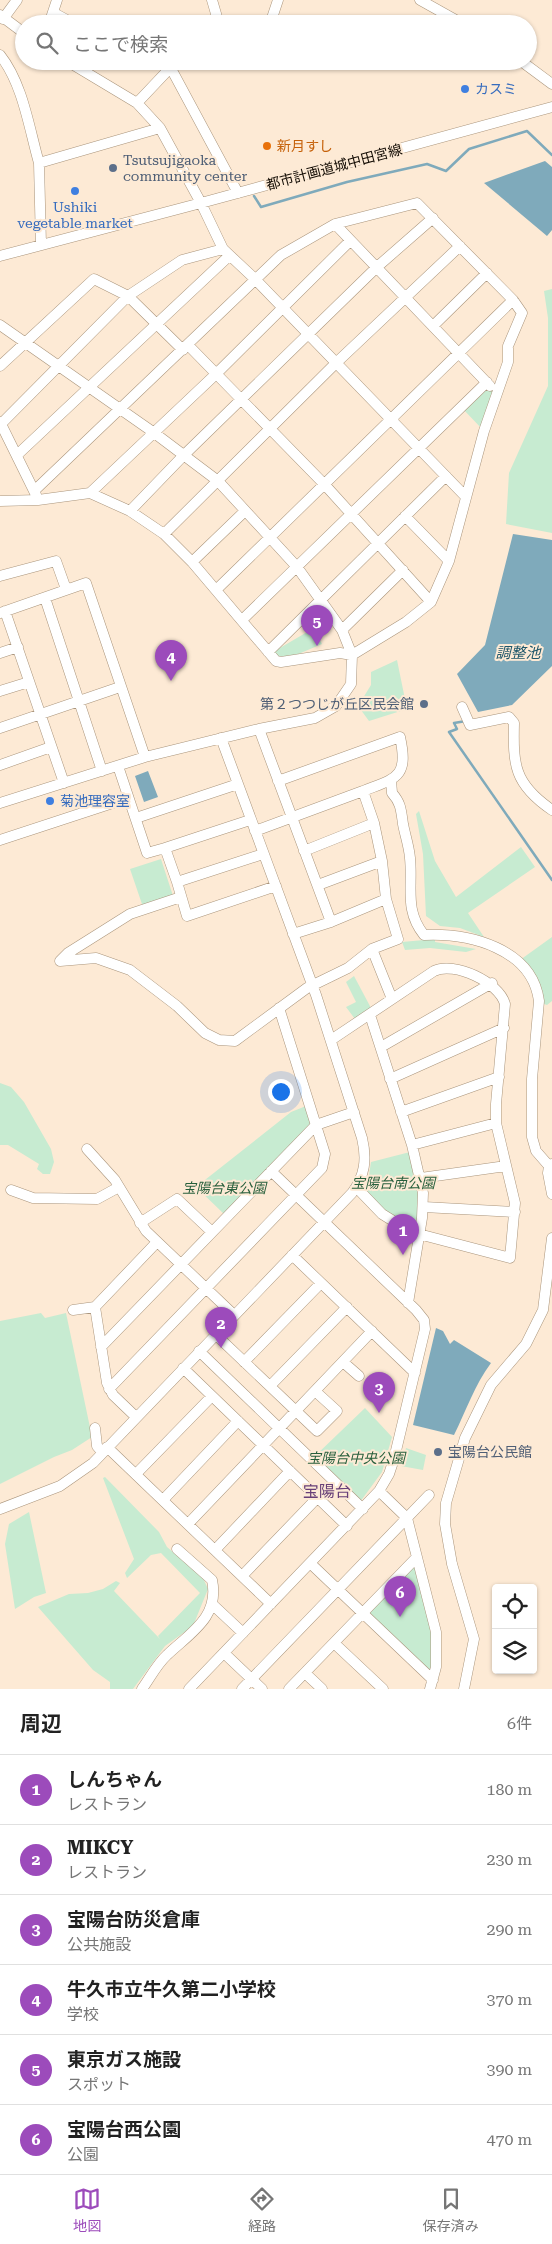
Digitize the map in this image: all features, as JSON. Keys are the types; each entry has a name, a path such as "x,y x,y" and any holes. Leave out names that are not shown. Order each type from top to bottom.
{"street":[{"path":"15,27 2,17 16,0"},
{"path":"57,0 54,13 58,15"},
{"path":"212,0 216,15"},
{"path":"273,15 278,0"},
{"path":"423,2 447,15"},
{"path":"0,55 8,65 20,98 39,163 41,245"},
{"path":"82,70 137,103 160,128 226,252 283,308 308,336 465,496"},
{"path":"137,103 164,70"},
{"path":"172,70 238,193"},
{"path":"534,70 552,84"},
{"name":"都市計画道城中田宮線","path":"0,256 552,107"},
{"path":"39,163 160,128"},
{"path":"0,501 36,495 90,493 130,511 164,534 192,562 276,661 281,662 331,654 352,655 406,622 431,602 449,562 465,496 508,362 508,346 522,313 513,300 417,203 335,224 282,254 36,495"},
{"path":"130,511 184,455 377,267 433,218"},
{"path":"335,224 498,393"},
{"path":"90,493 216,374 350,240"},
{"path":"164,534 336,364 460,246"},
{"path":"36,495 0,423 128,296 182,260 226,252"},
{"path":"17,455 91,388 226,252"},
{"path":"434,325 487,273"},
{"path":"0,366 94,279 128,296 156,324 216,374 325,485 431,602"},
{"path":"216,590 513,300"},
{"path":"0,325 153,432 218,481 297,567 321,598 342,630 352,655 351,684 336,706 315,718 259,729 145,757 0,803"},
{"path":"242,620 487,382"},
{"path":"268,652 446,476"},
{"path":"192,562 245,510"},
{"path":"405,516 449,562"},
{"path":"0,576 56,561 66,589"},
{"path":"342,630 403,570"},
{"path":"64,783 39,715 18,647 3,612 66,589 86,583 145,757"},
{"path":"45,598 102,771"},
{"path":"0,653 18,647"},
{"path":"0,691 29,682"},
{"path":"0,728 120,687"},
{"path":"462,707 470,725 509,717 514,723 514,764 519,778 531,793 552,810"},
{"path":"259,729 331,922"},
{"path":"255,831 397,777 401,771 402,747 400,737 278,781"},
{"path":"0,1508 68,1481 85,1469 292,1255 356,1187 362,1176 365,1160 362,1138 331,1040 221,738"},
{"path":"0,765 51,747"},
{"path":"118,766 147,853 250,820"},
{"path":"391,780 392,792 400,801 402,809 410,858 411,910 417,926 424,935 461,936 494,946 528,971 538,989 539,1000 532,1093 532,1137 536,1151 550,1165 548,1173 552,1194"},
{"path":"136,818 238,784"},
{"path":"181,897 130,914 68,953 60,961 96,958 130,970 177,1006 206,1033 219,1040 235,1041 312,986 348,968 372,949 398,939 386,899 382,862 374,824 363,790"},
{"path":"0,840 128,798"},
{"path":"304,851 374,824"},
{"path":"166,848 187,916 276,886"},
{"path":"177,882 263,854"},
{"path":"318,885 382,862"},
{"path":"293,934 331,922 386,899"},
{"path":"372,949 392,1000"},
{"path":"331,1040 434,971 444,968 483,978 492,984 504,1000 506,1008 496,1123 514,1196 516,1212 510,1258 419,1235 392,1222 356,1187"},
{"path":"380,1047 492,984"},
{"path":"109,1389 322,1168 325,1162 325,1154 279,1008"},
{"path":"370,1015 421,1178 424,1207 408,1303"},
{"path":"390,1079 504,1028"},
{"path":"401,1112 499,1077"},
{"path":"101,1347 316,1125 354,1112"},
{"path":"412,1145 496,1123"},
{"path":"87,1149 119,1187 140,1223 157,1242 234,1315"},
{"path":"421,1178 506,1166"},
{"path":"190,1689 379,1491 392,1466 425,1324 421,1316 408,1303 271,1171"},
{"path":"11,1190 33,1198 97,1199 119,1187"},
{"path":"140,1223 177,1199 212,1232"},
{"path":"424,1207 516,1212"},
{"path":"464,1689 474,1639 452,1564 445,1524 446,1503 465,1438 491,1385 526,1344 543,1310 552,1238"},
{"path":"72,1310 95,1306 157,1242"},
{"path":"292,1255 415,1373"},
{"path":"244,1362 321,1282"},
{"path":"95,1306 109,1389 136,1417"},
{"path":"270,1386 347,1307"},
{"path":"188,1524 372,1332"},
{"path":"216,1334 318,1431 337,1411 315,1390"},
{"path":"199,1351 363,1509"},
{"path":"343,1362 359,1376"},
{"path":"183,1368 347,1526"},
{"path":"136,1474 212,1396"},
{"path":"163,1500 238,1421"},
{"path":"95,1428 97,1446 105,1449 136,1474 271,1604"},
{"path":"215,1550 290,1471"},
{"path":"379,1491 406,1518 417,1557 436,1632 437,1650 432,1684"},
{"path":"242,1689 430,1494"},
{"path":"242,1576 318,1497"},
{"path":"142,1689 162,1661 200,1626 212,1604 212,1580 177,1549"},
{"path":"289,1689 417,1557"},
{"path":"310,1563 363,1613 432,1684"},
{"path":"212,1604 243,1633"},
{"path":"334,1643 382,1689"},
{"path":"224,1653 262,1689"},
{"path":"305,1672 322,1689"}],"green space":[{"path":"552,289 552,533 506,524 509,473 548,386 548,318 544,291"},
{"path":"487,382 498,393 484,431 461,407"},
{"path":"314,628 322,644 296,655 279,659 273,652"},
{"path":"397,660 407,709 369,721 358,706 371,685 371,672"},
{"path":"419,811 435,861 456,897 521,847 535,867 468,913 484,937 460,928 440,926 426,916 423,854 416,814"},
{"path":"161,859 174,899 143,907 130,869"},
{"path":"552,937 552,1001 547,1005 544,1004 536,980 520,960"},
{"path":"435,939 435,942 476,949 466,952 430,948 405,950 402,942"},
{"path":"354,976 371,1008 355,1019 346,1007 356,1002 346,982"},
{"path":"0,1083 11,1087 24,1102 51,1149 54,1162 50,1174 43,1174 37,1169 39,1164 8,1145 0,1145"},
{"name":"宝陽台東公園","path":"306,1106 312,1124 224,1214 196,1187 291,1112"},
{"name":"宝陽台南公園","path":"410,1152 419,1200 417,1226 414,1229 385,1212 363,1186 369,1175 371,1162"},
{"path":"41,1313 45,1318 66,1313 92,1437 72,1450 0,1484 0,1321"},
{"name":"宝陽台中央公園","path":"365,1408 392,1437 382,1472 360,1502 314,1457"},
{"path":"406,1448 426,1455 423,1470 401,1466"},
{"path":"105,1477 159,1532 167,1547 203,1578 208,1589 193,1626 165,1646 133,1689 110,1689 110,1682 93,1670 38,1607 69,1594 88,1593 103,1589 116,1581 120,1583 114,1591 160,1639 158,1636 200,1593 161,1553 151,1555 127,1578 125,1573 134,1559 103,1478"},
{"path":"29,1512 46,1593 34,1597 15,1609 5,1544 9,1524"},
{"path":"412,1567 416,1568 433,1632 432,1670 428,1671 369,1615 369,1611"}],"water":[{"path":"545,161 552,167 552,230 547,236 484,183"},
{"name":"調整池","path":"513,534 552,540 552,666 512,705 478,712 457,674 485,645"},
{"path":"148,771 158,797 144,802 135,776"},
{"path":"436,1328 443,1331 450,1344 454,1340 491,1363 475,1389 454,1435 413,1425"}],"waterway":[{"path":"254,196 261,207 347,182 427,164 446,171 469,149 527,131 552,155"},
{"path":"466,721 454,723 457,729 449,732 552,880"}],"place":[{"name":"カスミ","path":"465,89"},
{"name":"新月すし","path":"267,146"},
{"name":"Tsutsujigaoka community center","path":"113,168"},
{"name":"Ushiki vegetable market","path":"75,191"},
{"name":"東京ガス施設","path":"317,646"},
{"name":"牛久市立牛久第二小学校","path":"171,681"},
{"name":"第２つつじが丘区民会館","path":"424,704"},
{"name":"菊池理容室","path":"50,801"},
{"name":"しんちゃん","path":"403,1255"},
{"name":"MIKCY","path":"221,1348"},
{"name":"宝陽台防災倉庫","path":"379,1413"},
{"name":"宝陽台公民館","path":"438,1452"},
{"name":"宝陽台西公園","path":"400,1617"}],"district":[{"name":"宝陽台","path":"327,1491"}]}
